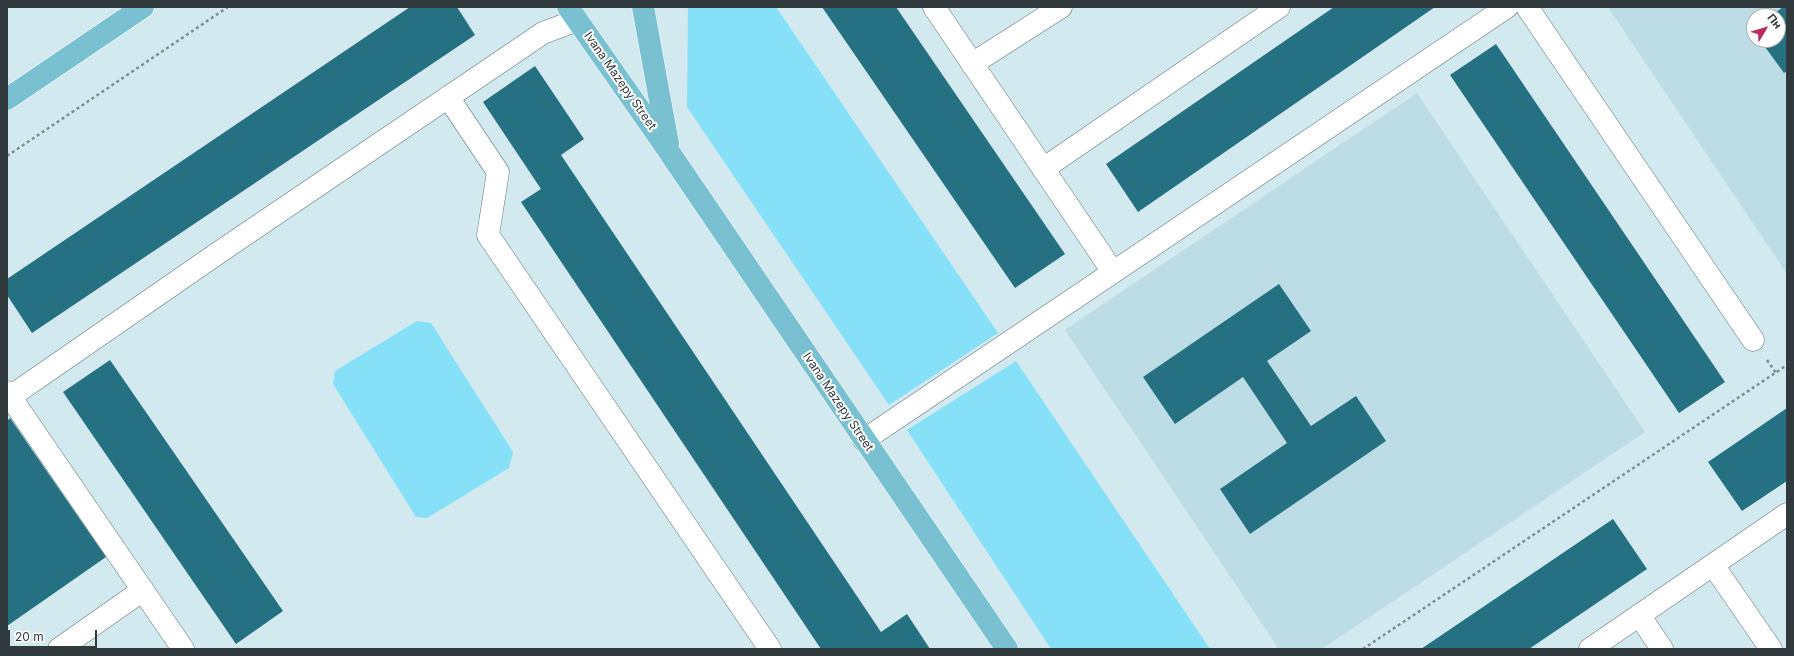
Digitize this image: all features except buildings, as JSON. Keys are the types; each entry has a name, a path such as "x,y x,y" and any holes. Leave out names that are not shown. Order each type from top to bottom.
{"main road":[{"path":"7,99 143,7"},
{"name":"Ivana Mazepy Street","path":"643,7 670,155"},
{"name":"Ivana Mazepy Street","path":"573,14 661,140 1007,649"}],"lane":[{"path":"934,7 1113,272"},
{"path":"972,64 1061,7"},
{"path":"1043,169 1279,7"},
{"path":"864,440 1507,7"},
{"path":"1527,7 1753,340"},
{"path":"183,649 8,396 448,97 573,14"},
{"path":"448,97 498,172 488,235 770,649"},
{"path":"1590,649 1787,514"},
{"path":"1713,565 1771,649"},
{"path":"59,649 143,590"},
{"path":"1639,615 1662,649"}],"path":[{"path":"7,156 228,7"},
{"path":"1363,649 1787,365"}],"shaded area":[{"path":"688,7 776,7 998,333 889,405 687,107"},
{"path":"1608,7 1787,7 1787,274"},
{"path":"1417,93 1645,432 1322,649 1279,649 1065,330"},
{"path":"417,321 431,323 513,452 509,468 427,518 416,517 333,384 335,371"},
{"path":"1016,361 1210,649 1051,649 907,430"}]}
